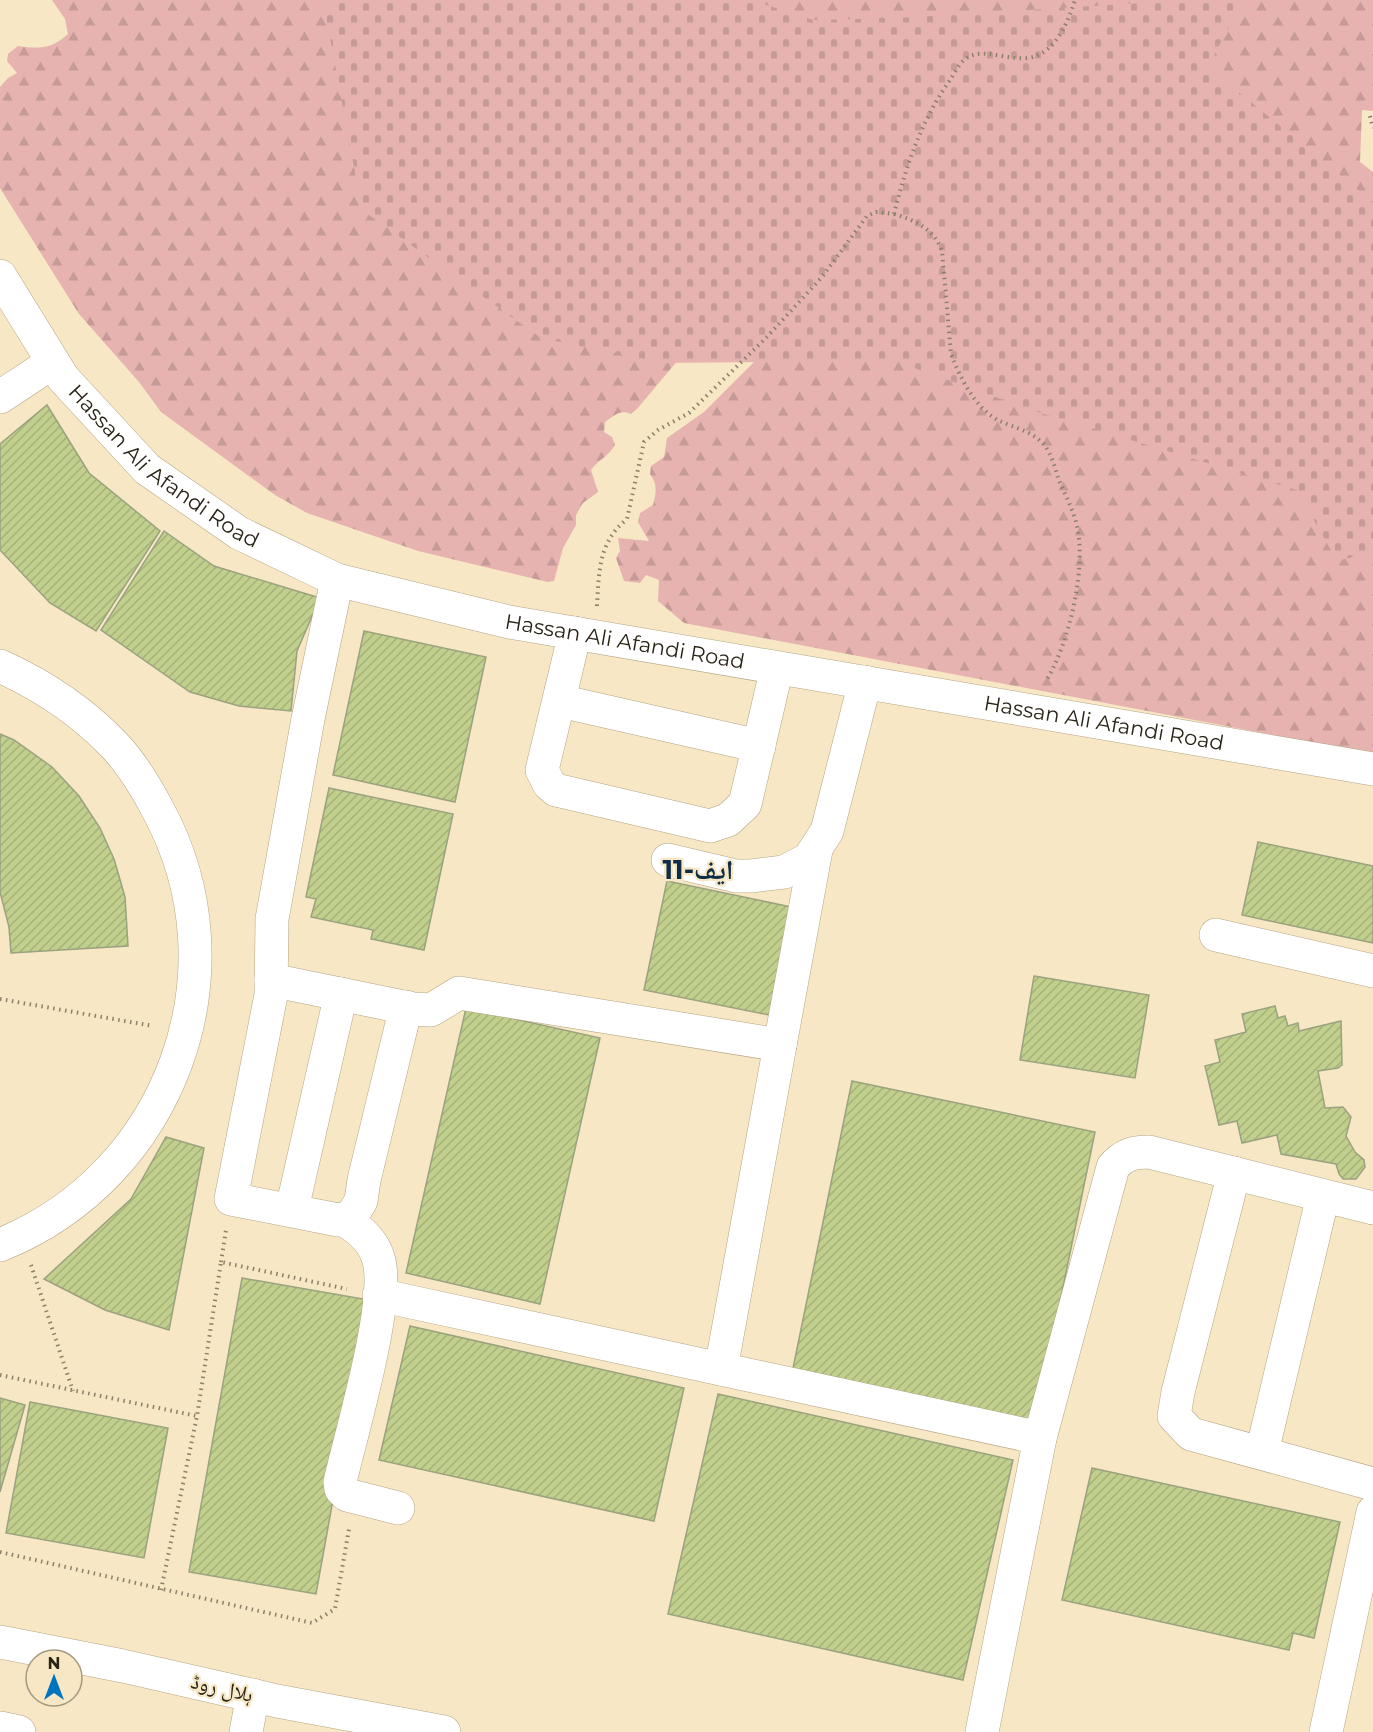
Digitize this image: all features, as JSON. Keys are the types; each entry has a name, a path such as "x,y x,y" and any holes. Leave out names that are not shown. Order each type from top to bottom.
{"street":[{"name":"Hassan Ali Afandi Road","path":"0,276 63,378 147,469 239,533 337,580 509,622 1373,768"},
{"path":"0,397 53,362"},
{"path":"337,580 308,719 272,919 271,995 231,1199 345,1220 364,1234 374,1248 379,1261 379,1295 374,1334 340,1482 341,1489 347,1495 398,1508"},
{"path":"586,635 560,701 542,770 549,784 556,790 710,826 728,820 745,804 777,668"},
{"path":"0,666 37,683 79,712 116,747 147,788 171,832 187,880 195,931 195,982 187,1032 172,1075 152,1115 127,1152 87,1192 61,1213 11,1240"},
{"path":"721,1369 816,850 827,831 865,682"},
{"path":"560,701 759,746"},
{"path":"668,860 736,876 751,876 793,869 816,850"},
{"path":"1215,935 1373,971"},
{"path":"271,980 430,1010 459,993 780,1045"},
{"path":"292,1209 341,994"},
{"path":"345,1220 357,1210 361,1201 364,1180 406,1007"},
{"path":"982,1732 1040,1438 1113,1167 1121,1158 1135,1152 1149,1152 1373,1208"},
{"path":"1234,1173 1178,1392 1174,1416 1191,1434 1373,1484"},
{"path":"1262,1452 1323,1196"},
{"path":"379,1295 1040,1438"},
{"path":"1326,1732 1373,1512"},
{"name":"ہلال روڈ","path":"0,1642 444,1732"},
{"path":"246,1732 253,1695"},
{"path":"0,1728 19,1732"}],"path":[{"path":"894,214 915,142 941,92 964,60 979,54 1025,60 1043,54 1062,32 1075,0"},
{"path":"1370,116 1373,128"},
{"path":"586,635 599,563 609,539 627,519 645,442 658,430 689,413 766,338 822,277 867,216 876,212 894,214 913,220 937,238 942,251 951,354 957,369 982,408 995,419 1035,436 1046,447 1076,523 1079,562 1071,623 1061,655 1029,710"},
{"path":"0,999 187,1032"},
{"path":"11,1240 74,1391"},
{"path":"161,1590 197,1416 221,1262 379,1295"},
{"path":"0,1375 197,1416"},
{"path":"0,1552 312,1623 335,1609 349,1528"}],"green space":[{"path":"52,0 1373,0 1373,111 1362,110 1360,162 1373,172 1373,754 684,623 658,601 659,580 646,575 640,583 624,581 616,558 620,551 618,538 649,541 638,522 640,513 653,505 656,489 650,474 651,466 664,457 667,438 704,412 758,358 689,347 637,409 631,414 624,412 617,414 605,422 604,432 612,437 615,445 591,470 598,492 583,503 576,515 576,525 563,548 554,581 548,582 418,551 307,513 275,495 161,412 139,382 79,314 0,188 0,87 8,78 17,73 7,61 8,54 18,46 32,48 51,45 68,34 65,19"},
{"path":"323,0 751,0 813,20 898,18 1188,0 1243,0 1208,67 1373,202 1373,552 1337,561 1297,490 1031,410 895,361 662,363 541,338 362,210"}],"building":[{"path":"47,405 89,473 160,531 96,631 50,603 0,550 0,444"},
{"path":"164,531 214,566 320,598 297,651 291,711 239,706 190,692 101,630"},
{"path":"364,631 486,657 455,802 333,775"},
{"path":"0,734 14,740 52,767 79,796 100,828 114,859 125,897 128,946 11,953 9,927 0,892"},
{"path":"329,788 453,814 424,950 371,939 373,930 311,917 316,899 306,897"},
{"path":"1258,842 1373,866 1373,943 1242,915"},
{"path":"667,881 796,908 774,1016 644,990"},
{"path":"1034,976 1149,995 1135,1078 1020,1060"},
{"path":"1275,1006 1278,1018 1285,1016 1288,1026 1298,1023 1299,1031 1341,1021 1342,1065 1338,1068 1318,1071 1325,1108 1343,1107 1351,1117 1346,1136 1355,1152 1364,1160 1365,1167 1356,1179 1343,1179 1336,1164 1281,1154 1277,1135 1242,1143 1237,1121 1219,1125 1205,1066 1220,1062 1215,1040 1246,1032 1242,1014"},
{"path":"466,1008 600,1038 540,1304 406,1273"},
{"path":"852,1081 1095,1132 1035,1423 792,1373"},
{"path":"166,1137 204,1148 169,1330 105,1310 44,1279 131,1199"},
{"path":"242,1278 369,1300 316,1594 189,1572"},
{"path":"410,1326 684,1388 654,1521 379,1460"},
{"path":"718,1394 1013,1460 963,1680 668,1614"},
{"path":"0,1398 25,1405 0,1492"},
{"path":"30,1402 168,1428 144,1558 6,1533"},
{"path":"1092,1468 1340,1522 1314,1638 1293,1633 1289,1650 1062,1600"}],"district":[{"name":"ایف-11","path":"698,870"}]}
